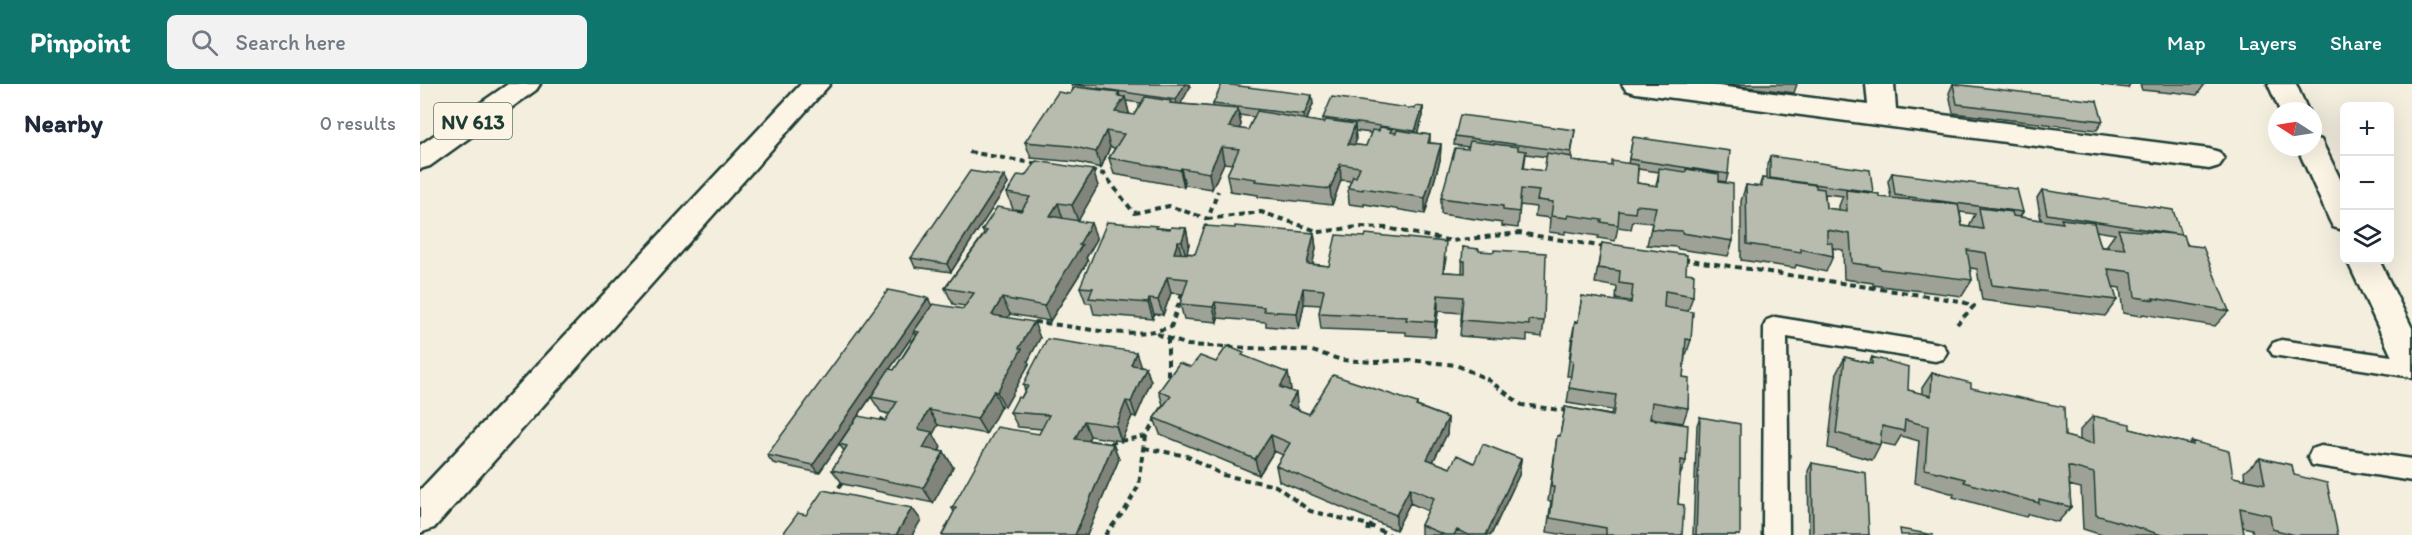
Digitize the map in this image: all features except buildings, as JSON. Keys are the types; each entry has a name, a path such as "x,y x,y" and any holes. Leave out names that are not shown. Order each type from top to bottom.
{"main road":[{"name":"NV 613","path":"420,159 526,84"},
{"path":"420,516 816,84"},
{"path":"1636,84 2209,159"},
{"path":"1880,84 1882,116"},
{"path":"2282,84 2290,102"},
{"path":"2315,156 2340,210"},
{"path":"2365,264 2412,366"}],"lane":[{"path":"1776,535 1775,326 1935,352"},
{"path":"2281,349 2412,366"},
{"path":"2321,457 2412,470"}],"path":[{"path":"969,152 1042,164 1036,174"},
{"path":"1083,170 1104,174 1134,213 1169,206 1208,219 1261,212 1320,232 1357,227 1386,228 1452,241 1519,233 1610,248"},
{"path":"1200,240 1218,191"},
{"path":"1678,258 1960,301 1974,306 1959,322 1949,328 1935,352"},
{"path":"1156,334 1171,327 1186,284"},
{"path":"1034,321 1115,332 1156,334 1188,345 1312,351 1342,360 1374,362 1409,360 1456,365 1486,379 1522,405 1577,412"},
{"path":"1167,391 1168,338"},
{"path":"878,425 891,405"},
{"path":"1105,535 1125,510 1139,485 1146,436 1161,410"},
{"path":"1110,443 1146,436"},
{"path":"1144,448 1187,456 1223,475 1276,486 1310,511 1369,525 1390,535"},
{"path":"828,505 847,475"},
{"path":"1368,535 1369,525"}]}
